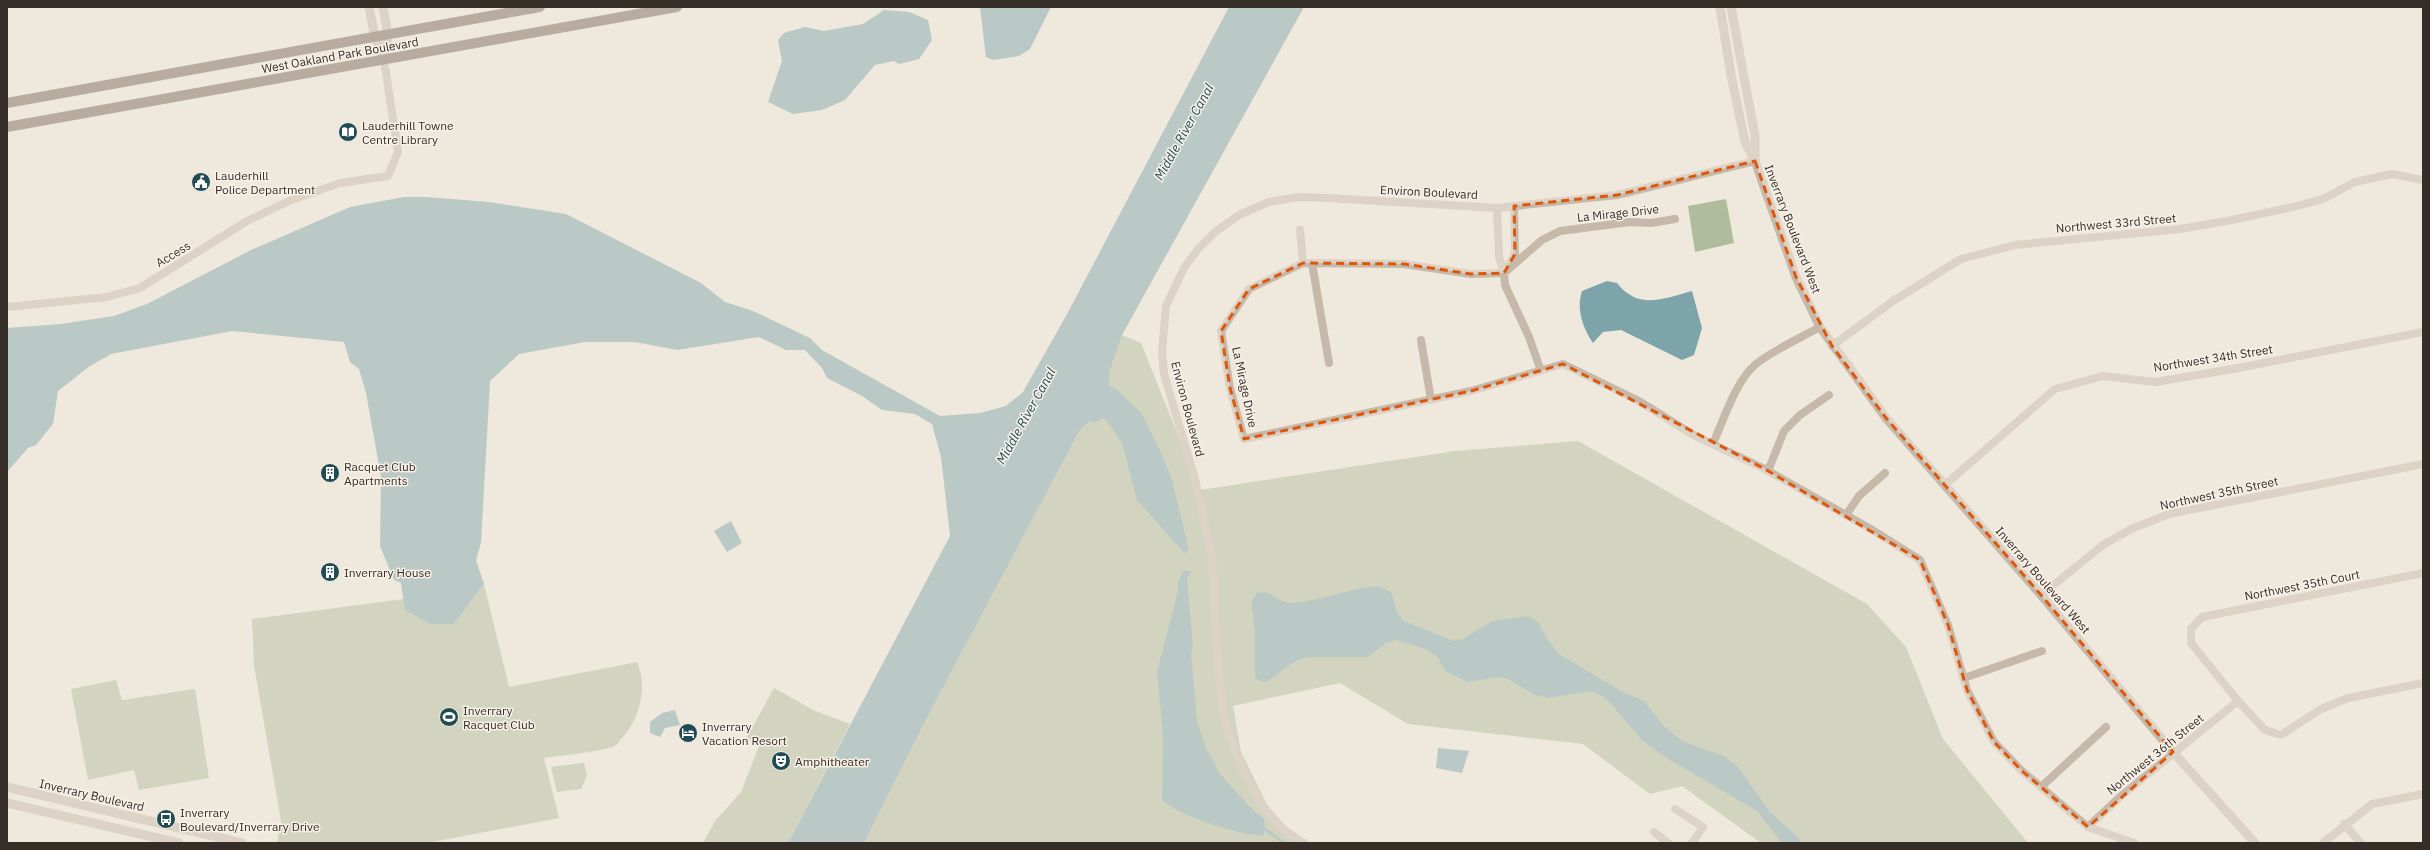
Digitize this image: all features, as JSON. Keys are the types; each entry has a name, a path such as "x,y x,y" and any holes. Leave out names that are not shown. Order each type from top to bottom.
{"main road":[{"name":"West Oakland Park Boulevard","path":"7,103 540,7"},
{"path":"636,14 646,7"},
{"name":"West Oakland Park Boulevard","path":"7,127 671,8"}],"street":[{"path":"369,7 375,37 384,60"},
{"path":"383,7 388,35 384,60"},
{"name":"Inverrary Boulevard West","path":"1720,7 1731,75 1745,142 1755,161 1796,277 1820,327 1832,346 1886,418 1946,484 2173,752 2255,843"},
{"name":"Inverrary Boulevard West","path":"1732,7 1755,136 1755,161"},
{"name":"Access","path":"7,307 107,297 140,288 247,221 289,201 340,183 388,176 398,152 384,60"},
{"name":"Environ Boulevard","path":"1304,843 1283,828 1262,805 1246,777 1225,724 1216,659 1213,562 1195,479 1164,374 1161,340 1166,306 1184,268 1202,245 1215,232 1239,216 1269,202 1299,197 1498,208 1617,194 1755,161"},
{"name":"Northwest 33rd Street","path":"1832,346 1893,301 1961,259 2015,245 2180,230 2293,208 2323,199 2355,182 2392,174 2423,180"},
{"path":"1504,273 1515,254 1514,206"},
{"path":"1498,208 1499,257 1504,273 1505,285 1530,337 1541,371 1563,364 1639,401 1712,444 1768,471 1846,515 1920,560 1948,625 1967,690 1994,742 2041,787 2088,827 2134,843"},
{"name":"La Mirage Drive","path":"1541,371 1471,392 1244,439 1230,388 1221,331 1249,289 1303,263 1404,264 1472,274 1504,273 1542,240 1560,231 1630,222 1651,223 1675,219"},
{"path":"1300,230 1303,263"},
{"path":"1312,263 1329,363"},
{"path":"1712,444 1730,404 1751,369 1756,364 1820,327"},
{"name":"Northwest 34th Street","path":"1946,484 2055,388 2103,376 2155,382 2233,369 2423,332"},
{"path":"1421,340 1431,400"},
{"path":"1768,471 1784,431 1800,415 1829,395"},
{"name":"Northwest 35th Street","path":"2041,595 2102,545 2131,528 2169,514 2423,464"},
{"path":"1846,515 1859,496 1885,473"},
{"name":"Northwest 35th Court","path":"2238,701 2191,642 2191,629 2202,617 2423,573"},
{"path":"1964,678 2042,651"},
{"path":"2238,701 2265,730 2281,735 2321,709 2348,698 2423,683"},
{"name":"Northwest 36th Street","path":"2088,827 2173,752 2238,701"},
{"path":"2041,787 2106,727"},
{"name":"Inverrary Boulevard","path":"7,787 242,843"},
{"path":"2323,843 2344,824 2372,804 2423,794"},
{"path":"7,803 179,843"},
{"path":"1675,809 1703,827 1692,843"},
{"path":"2344,824 2361,843"},
{"path":"1654,832 1663,842"}],"highlighted area":[{"path":"1755,161 1796,277 1832,346 1886,418 2041,595 2173,752 2088,827 2022,771 1994,742 1967,690 1948,625 1920,560 1763,468 1563,364 1471,391 1244,439 1230,388 1221,331 1249,289 1303,263 1404,264 1471,274 1504,273 1515,254 1514,206 1617,195"}],"green space":[{"path":"1726,199 1734,243 1695,252 1688,206"},
{"path":"1122,335 1141,343 1200,490 1455,451 1578,441 1867,604 1906,647 1943,739 2028,843 1761,843 1682,786 1650,794 1583,744 1408,724 1340,683 1233,706 1241,752 1279,829 1304,843 864,843 929,714 1080,430 1090,421 1109,386 1109,374"},
{"name":"Inverrary Racquet Club","path":"484,584 509,687 637,662 642,681 642,691 638,711 629,729 616,745 610,748 544,758 559,818 427,843 277,843 281,821 254,665 252,619 404,599 405,610 454,624"},
{"path":"116,680 122,700 195,689 209,778 139,790 134,770 88,780 71,689"},
{"path":"774,688 813,710 850,724 788,843 703,843 715,821 741,792 759,746 747,737"},
{"path":"584,763 587,775 581,789 557,792 551,767"}],"water":[{"path":"980,7 1051,7 1030,49 1019,56 993,60 986,57"},
{"name":"Middle River Canal","path":"1229,7 1304,7 1122,335 1109,374 1109,386 1115,388 1141,413 1158,446 1172,479 1189,551 1184,553 1137,500 1122,443 1106,420 1103,418 1095,423 1090,421 1080,430 929,714 864,843 788,843 950,536 941,457 932,424 915,414 882,410 862,396 827,378 822,368 805,350 786,350 759,337 677,350 635,342 585,342 519,354 490,381 481,543 476,560 484,584 454,624 430,624 405,610 401,583 394,580 380,546 381,477 366,393 359,369 350,362 344,342 232,331 111,354 90,366 58,391 53,424 36,445 28,448 7,472 7,328 61,324 114,316 147,304 251,250 350,207 404,197 426,197 489,202 566,214 701,283 725,302 753,311 810,338 822,350 940,416 980,413 1006,406 1023,392 1066,316"},
{"path":"884,10 909,12 928,20 932,40 919,59 899,64 894,61 875,65 845,100 822,110 793,114 768,102 782,61 778,40 784,33 805,27 824,31 863,24"},
{"path":"1607,281 1617,283 1625,291 1642,300 1661,299 1692,291 1702,328 1694,355 1682,360 1621,330 1603,332 1593,343 1584,325 1580,311 1580,298 1582,291"},
{"path":"731,521 742,543 727,552 714,531"},
{"path":"1183,571 1191,571 1187,580 1193,646 1191,653 1197,720 1205,746 1220,774 1250,807 1264,819 1265,829 1263,836 1252,835 1210,824 1182,813 1162,800 1163,736 1157,672 1178,591 1178,583"},
{"path":"1379,586 1391,592 1397,612 1404,621 1454,641 1463,639 1492,621 1528,616 1538,622 1548,640 1559,654 1621,691 1644,701 1664,726 1682,741 1724,756 1738,767 1769,811 1800,839 1800,843 1782,843 1757,811 1670,760 1643,741 1604,697 1591,691 1548,698 1533,694 1508,679 1497,677 1468,682 1445,671 1438,658 1428,650 1396,640 1386,643 1368,657 1308,657 1296,661 1266,682 1259,681 1255,677 1255,635 1252,600 1257,593 1267,593 1284,602 1294,603"},
{"path":"675,710 680,725 665,728 660,737 650,733 650,722 662,713"},
{"path":"1438,748 1469,751 1462,773 1436,768"}],"waterway":[{"path":"1265,829 1284,843"}],"place":[{"name":"Lauderhill Towne Centre Library","path":"348,132"},
{"name":"Lauderhill Police Department","path":"201,182"},
{"name":"Racquet Club Apartments","path":"330,473"},
{"name":"Inverrary House","path":"330,572"},
{"name":"Inverrary Racquet Club","path":"449,717"},
{"name":"Inverrary Vacation Resort","path":"688,733"},
{"name":"Amphitheater","path":"781,761"},
{"name":"Inverrary Boulevard/Inverrary Drive","path":"166,819"}]}
